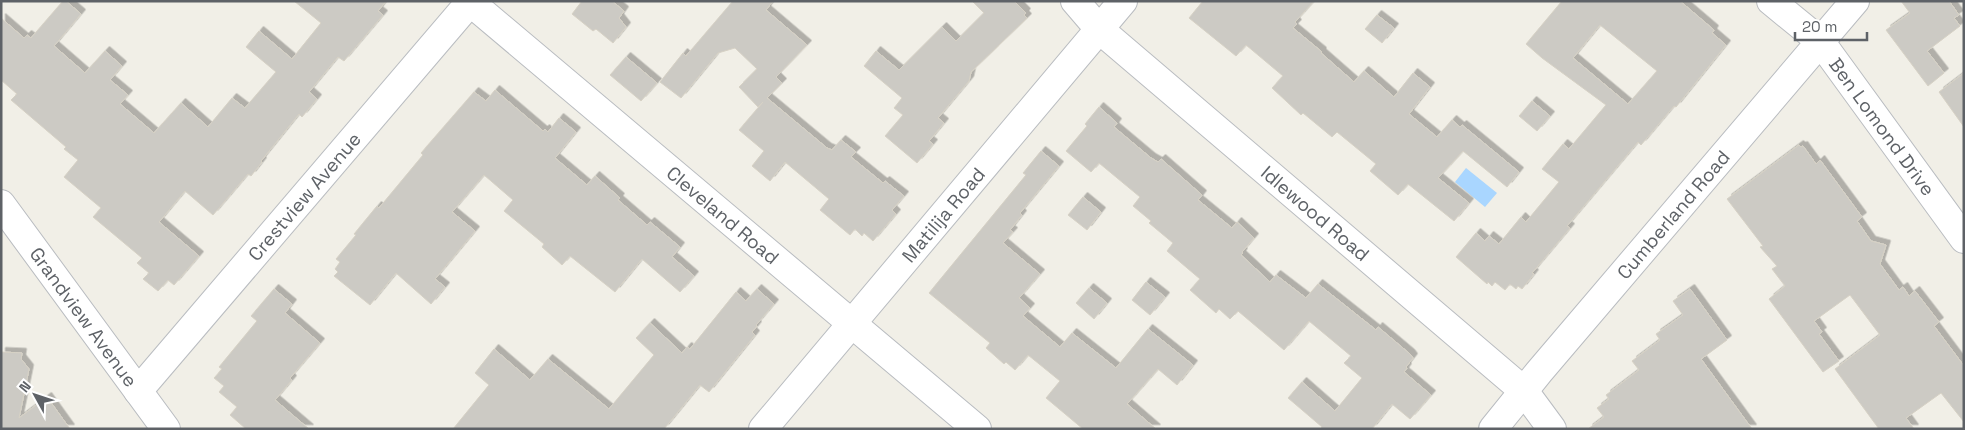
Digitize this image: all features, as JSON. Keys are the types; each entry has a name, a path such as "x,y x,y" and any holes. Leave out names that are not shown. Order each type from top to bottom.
{"street":[{"name":"Idlewood Road","path":"1075,1 1099,29 1524,390 1552,429"},
{"name":"Matilija Road","path":"763,429 1123,1"},
{"name":"Ben Lomond Drive","path":"1771,1 1820,42 1964,239"},
{"name":"Cumberland Road","path":"1493,429 1524,390 1855,1"},
{"name":"Cleveland Road","path":"470,2 977,429"},
{"name":"Crestview Avenue","path":"138,391 470,2"},
{"name":"Grandview Avenue","path":"1,204 166,429"}],"water":[{"path":"1466,168 1497,193 1485,207 1455,182"}],"building":[{"path":"63,1 66,1 81,14 54,46 85,73 105,51 122,66 110,80 128,95 120,104 154,133 181,103 208,127 232,98 245,108 276,72 246,47 259,31 292,59 321,23 294,1 386,1 378,11 383,15 344,61 338,57 309,92 317,99 302,117 299,114 251,176 248,174 213,215 185,191 159,222 199,256 174,285 168,280 158,291 143,279 149,273 137,263 142,258 93,217 101,208 64,177 78,160 64,149 66,147 11,100 17,94 1,80 1,18 24,38 27,35 31,38"},
{"path":"582,1 612,1 624,11 619,18 626,27 613,43 596,29 593,31 572,14"},
{"path":"733,1 773,1 766,10 807,45 776,77 782,83 767,98 827,148 832,150 841,140 856,152 851,157 883,183 885,181 904,196 892,210 896,214 873,241 864,233 862,236 855,229 850,235 820,210 829,199 785,162 770,181 752,166 764,151 739,130 763,102 758,107 739,87 757,69 735,48 718,53 681,98 660,82 683,53 686,56"},
{"path":"972,1 1014,1 1026,13 1024,15 1027,18 971,72 969,81 938,118 944,123 929,141 933,144 917,163 885,136 903,115 894,108 902,98 864,66 876,51 899,70 942,27 956,41 984,13"},
{"path":"1203,1 1314,1 1295,22 1297,24 1293,28 1354,82 1364,71 1394,97 1413,73 1430,87 1409,114 1437,137 1452,120 1460,127 1462,125 1519,172 1507,187 1463,151 1438,178 1469,203 1454,221 1408,184 1398,195 1370,171 1376,164 1337,132 1332,137 1303,113 1301,115 1272,88 1283,76 1246,45 1236,56 1189,18"},
{"path":"1562,1 1680,1 1714,30 1712,33 1726,45 1676,107 1674,106 1641,145 1638,142 1567,226 1570,228 1532,273 1534,274 1522,289 1518,286 1516,289 1510,284 1505,290 1495,282 1492,286 1488,282 1487,284 1456,257 1476,233 1485,241 1489,236 1499,244 1521,217 1526,222 1559,182 1542,169 1563,144 1569,149 1606,105 1526,44","holes":["1600,25 1657,71 1628,104 1573,58"]},
{"path":"1901,1 1949,1 1959,15 1954,18 1960,26 1927,51 1944,73 1928,86 1886,30 1910,13"},
{"path":"1377,15 1394,28 1382,43 1365,29"},
{"path":"626,57 657,83 641,101 610,75"},
{"path":"1964,73 1964,127 1939,92"},
{"path":"495,90 543,131 545,129 548,132 559,118 576,132 555,158 587,185 595,176 620,198 618,200 647,225 650,222 680,247 672,257 694,276 680,292 642,259 615,292 570,256 562,265 542,247 544,244 504,211 513,200 484,175 452,212 475,231 435,279 445,287 431,304 396,273 370,305 334,276 338,272 335,269 340,262 336,259 377,206 379,208 423,155 421,153 474,92 486,101"},
{"path":"1532,101 1550,116 1537,131 1519,116"},
{"path":"1099,107 1117,123 1114,127 1151,158 1158,162 1161,159 1202,195 1198,200 1232,228 1237,222 1254,238 1241,255 1270,282 1276,275 1306,298 1318,284 1376,330 1378,327 1410,354 1413,358 1404,372 1431,395 1410,419 1392,404 1372,429 1320,429 1322,427 1288,398 1302,382 1335,411 1362,378 1344,363 1351,356 1309,321 1284,350 1238,311 1230,319 1219,309 1216,313 1190,290 1200,279 1167,251 1173,243 1149,223 1151,221 1133,206 1140,197 1099,163 1091,172 1066,151 1087,126 1085,124"},
{"path":"1799,145 1803,146 1816,164 1820,160 1862,217 1857,221 1871,241 1886,245 1880,264 1899,290 1903,287 1909,296 1915,291 1939,322 1934,326 1964,366 1964,422 1941,393 1906,418 1914,429 1879,429 1835,369 1880,335 1850,295 1814,321 1822,332 1819,334 1839,361 1823,372 1769,299 1785,286 1772,269 1777,266 1760,247 1763,246 1727,199"},
{"path":"1041,151 1059,166 1020,213 1022,215 1010,230 1013,232 1003,243 1040,274 1019,298 1030,308 1023,316 1060,347 1072,333 1116,368 1148,329 1193,365 1177,385 1158,369 1127,404 1156,429 1083,429 1046,398 1060,381 1028,355 1015,370 1006,362 1004,364 986,348 990,343 929,293 1026,175 1023,173"},
{"path":"1083,197 1101,212 1087,230 1068,215"},
{"path":"1146,282 1165,297 1150,315 1132,300"},
{"path":"1089,288 1107,303 1094,319 1076,303"},
{"path":"274,289 292,304 285,313 320,343 290,378 292,380 275,400 309,429 246,429 230,415 237,407 219,392 224,386 214,378 222,369 219,367 257,321 251,316"},
{"path":"757,289 774,304 756,325 752,332 755,335 709,392 700,385 664,429 453,429 489,385 475,373 494,349 530,380 548,359 609,409 654,355 636,338 650,323 682,353 687,347 690,349 736,292 746,301"},
{"path":"1690,289 1727,340 1701,359 1752,429 1588,429 1604,417 1597,408 1609,399 1606,395 1639,370 1632,361 1660,340 1656,334 1683,315 1673,301"},
{"path":"1,352 22,353 21,359 29,369 19,418 47,397 70,429 1,429"}]}
